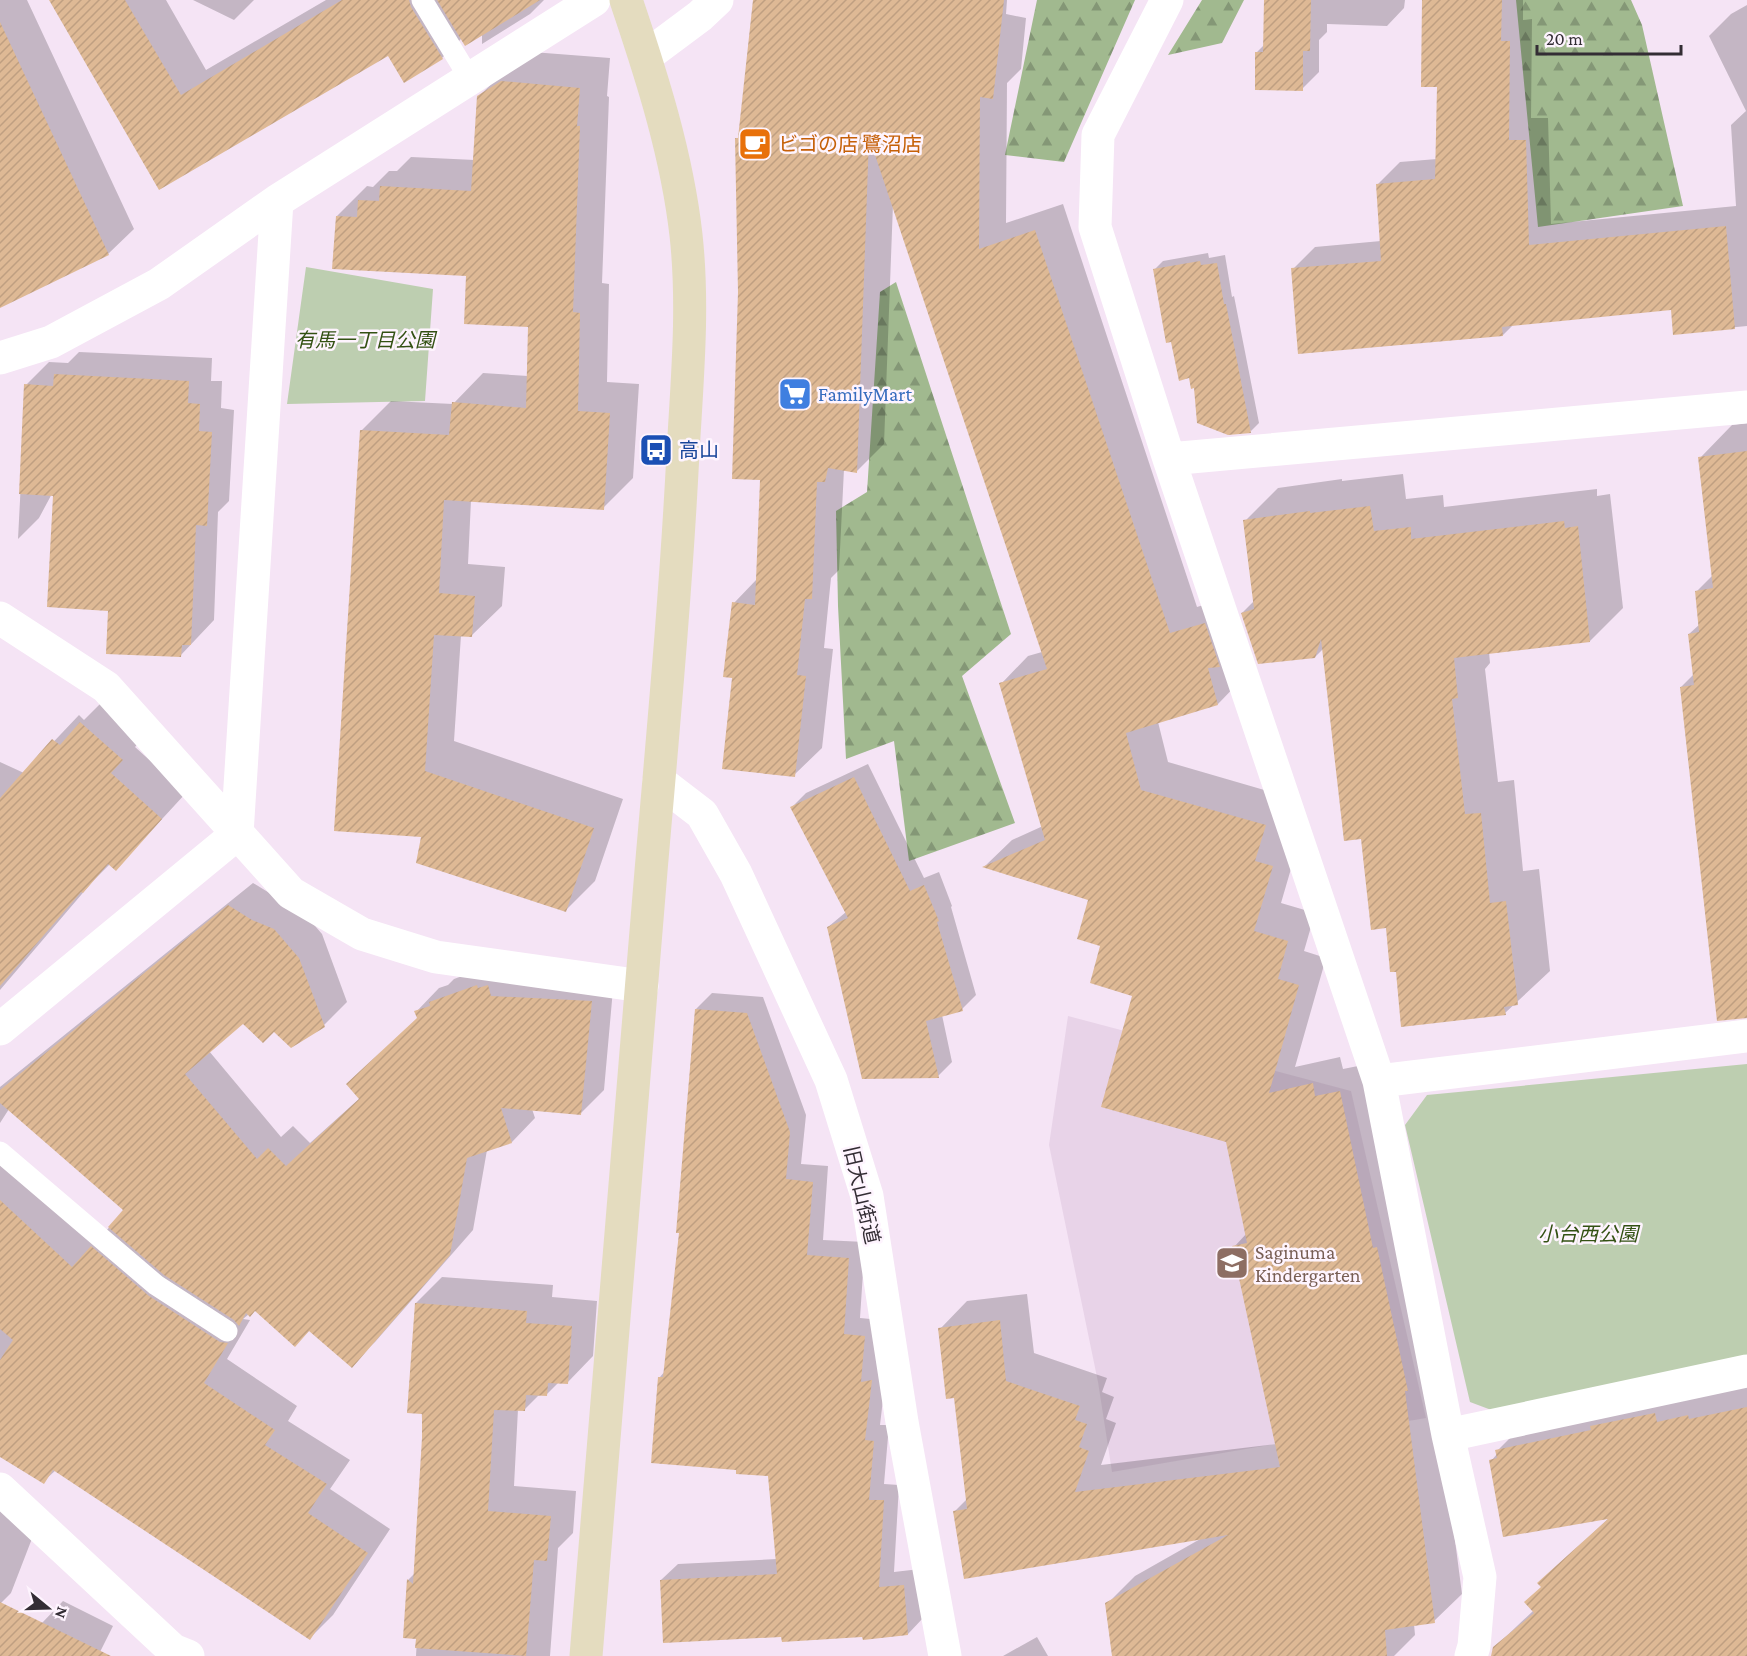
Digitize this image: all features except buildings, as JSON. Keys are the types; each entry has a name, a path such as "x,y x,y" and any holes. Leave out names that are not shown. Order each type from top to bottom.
{"street":[{"path":"0,358 51,342 159,284 277,201 594,0"},
{"path":"586,1656 659,781 680,513 687,380 689,297 686,236 674,160 645,57 626,0"},
{"path":"645,57 700,16 717,0"},
{"path":"1167,0 1098,135 1095,227 1169,459 1379,1081 1448,1435 1480,1577 1474,1647 1471,1656"},
{"path":"0,1029 237,834 277,201"},
{"path":"1169,459 1747,407"},
{"path":"0,618 106,687 291,893 362,934 436,957 642,986"},
{"name":"旧大山街道","path":"659,781 702,814 736,874 831,1080 867,1196 902,1422 945,1656"},
{"path":"1379,1081 1747,1036"},
{"path":"1448,1435 1747,1371"},
{"path":"0,1489 173,1650 188,1656"}],"lane":[{"path":"422,0 470,79"},
{"path":"0,1152 156,1285 227,1331"}],"shaded area":[{"name":"Saginuma Kindergarten","path":"1068,1016 1351,1091 1426,1418 1112,1472 1098,1382 1049,1145"}],"green space":[{"path":"1037,0 1135,0 1064,162 1005,155"},
{"path":"1202,0 1244,0 1222,43 1168,55"},
{"path":"1516,0 1631,0 1642,25 1683,206 1538,227"},
{"name":"有馬一丁目公園","path":"306,267 433,289 425,401 287,404"},
{"path":"896,282 1011,634 962,676 1015,823 909,861 894,741 846,759 838,606 836,511 867,492 880,292"},
{"name":"小台西公園","path":"1747,1064 1747,1355 1494,1411 1470,1402 1405,1125 1427,1095"}],"place":[{"name":"ビゴの店 鷺沼店","path":"755,144"},
{"name":"FamilyMart","path":"795,394"},
{"name":"高山","path":"656,450"},
{"name":"Saginuma Kindergarten","path":"1232,1263"}]}
